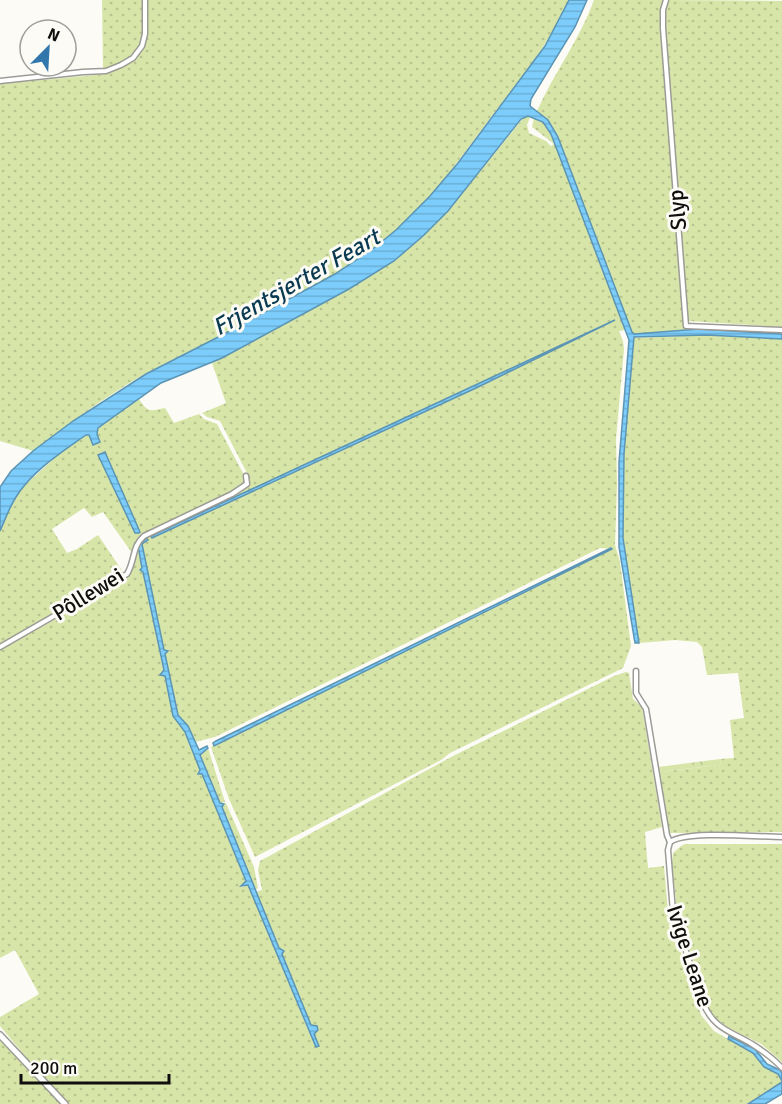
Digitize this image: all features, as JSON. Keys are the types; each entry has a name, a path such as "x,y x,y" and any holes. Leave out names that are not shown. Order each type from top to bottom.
{"street":[{"path":"0,81 76,72 106,71 128,62 140,50 144,40 145,0"},
{"name":"Slyp","path":"666,0 663,9 663,28 686,326 782,330"},
{"name":"Pôllewei","path":"0,647 127,574 135,546 144,536 232,494 247,483 246,476"},
{"name":"Ivige Leane","path":"636,671 636,693 646,709 670,842 668,850 672,906 706,1010 720,1027 758,1048 782,1068"},
{"path":"670,842 676,838 692,836 782,837"},
{"path":"0,1035 65,1104"}],"green space":[{"path":"102,0 144,0 144,26 140,45 128,59 103,70"},
{"path":"146,0 569,0 535,59 439,186 408,219 373,249 296,297 128,384 33,451 0,441 0,84 105,74 121,67 137,55 144,45"},
{"path":"594,0 664,0 661,19 686,330 634,334 632,332 558,137 548,120 537,111 582,28"},
{"path":"667,0 782,1 782,327 688,321 664,10"},
{"path":"524,117 530,117 527,125 529,133 551,146 554,144 532,127 534,118 543,122 551,134 626,330 619,331 624,349 616,439 615,545 620,562 631,646 623,668 450,753 441,760 255,857 229,799 211,747 612,549 600,548 215,737 195,742 190,730 178,715 165,654 168,651 164,650 142,544 147,538 144,537 249,485 249,477 220,421 202,413 226,403 212,363 349,289 394,261 448,211","holes":["616,321 152,537 152,536"]},
{"path":"707,335 782,339 782,832 668,833 658,772 721,765 720,759 734,758 730,720 744,718 738,673 707,675 702,647 697,642 675,640 639,643 623,538 624,454 633,339 636,336 636,338"},
{"path":"139,399 150,410 165,408 174,423 199,414 204,419 217,424 244,475 243,483 236,490 141,536 132,553 103,512 92,517 84,508 52,529 67,553 98,535 123,572 0,644 0,531 10,507 22,488 60,453 86,435 100,441 97,434 98,428","holes":["105,452 139,533 135,533 98,455"]},
{"path":"137,546 142,568 140,571 143,572 173,716 185,732 200,770 198,775 202,774 246,881 241,885 242,887 248,885 308,1030 319,1046 314,1034 317,1026 311,1025 282,954 283,949 279,948 256,892 262,890 258,870 260,861 453,756 626,672 629,673 633,699 642,707 662,827 645,832 648,868 664,866 668,912 701,1015 714,1031 753,1053 765,1067 778,1074 782,1082 748,1104 69,1104 39,1073 0,1026 0,1017 39,994 15,950 0,958 0,650 126,580 133,567"},
{"path":"208,748 225,802 220,803 200,754"},
{"path":"720,759 721,765 658,772 658,767"},
{"path":"226,803 254,867 258,888 255,890 222,807"},
{"path":"685,844 782,844 782,1062 761,1044 727,1027 709,1013 677,912 673,853"},
{"path":"0,1038 62,1104 0,1104"}],"water":[{"path":"569,0 587,0 575,27 531,99 530,106 548,120 558,137 632,332 634,334 699,329 782,334 782,339 707,335 634,337 624,454 623,538 639,643 635,643 619,547 619,462 629,340 551,134 543,122 528,116 521,119 448,211 394,261 349,289 222,358 161,383 98,428 97,434 100,442 93,445 89,435 86,435 39,470 16,497 0,531 0,487 11,471 33,451 73,421 146,374 335,274 396,230 430,196 458,163 545,46"},
{"path":"615,320 476,388 152,538 151,536"},
{"path":"105,452 139,533 135,533 98,455"},
{"path":"147,538 148,540 142,544 164,650 168,651 165,654 178,715 188,726 199,750 207,746 208,748 200,755 220,803 224,804 222,807 279,948 284,951 282,954 311,1025 317,1026 318,1030 314,1034 319,1046 316,1047 248,885 241,886 246,881 202,774 198,774 200,770 185,732 173,716 165,676 160,675 164,670 143,572 140,570 142,568 138,546"},
{"path":"611,548 214,746 213,743 216,741"},
{"path":"729,1036 755,1049 767,1064 780,1070 782,1081 778,1074 764,1067 753,1053 728,1039"},
{"path":"782,1082 782,1094 765,1104 748,1104"}],"water label":[{"name":"Frjentsjerter Feart","path":"296,282"}]}
